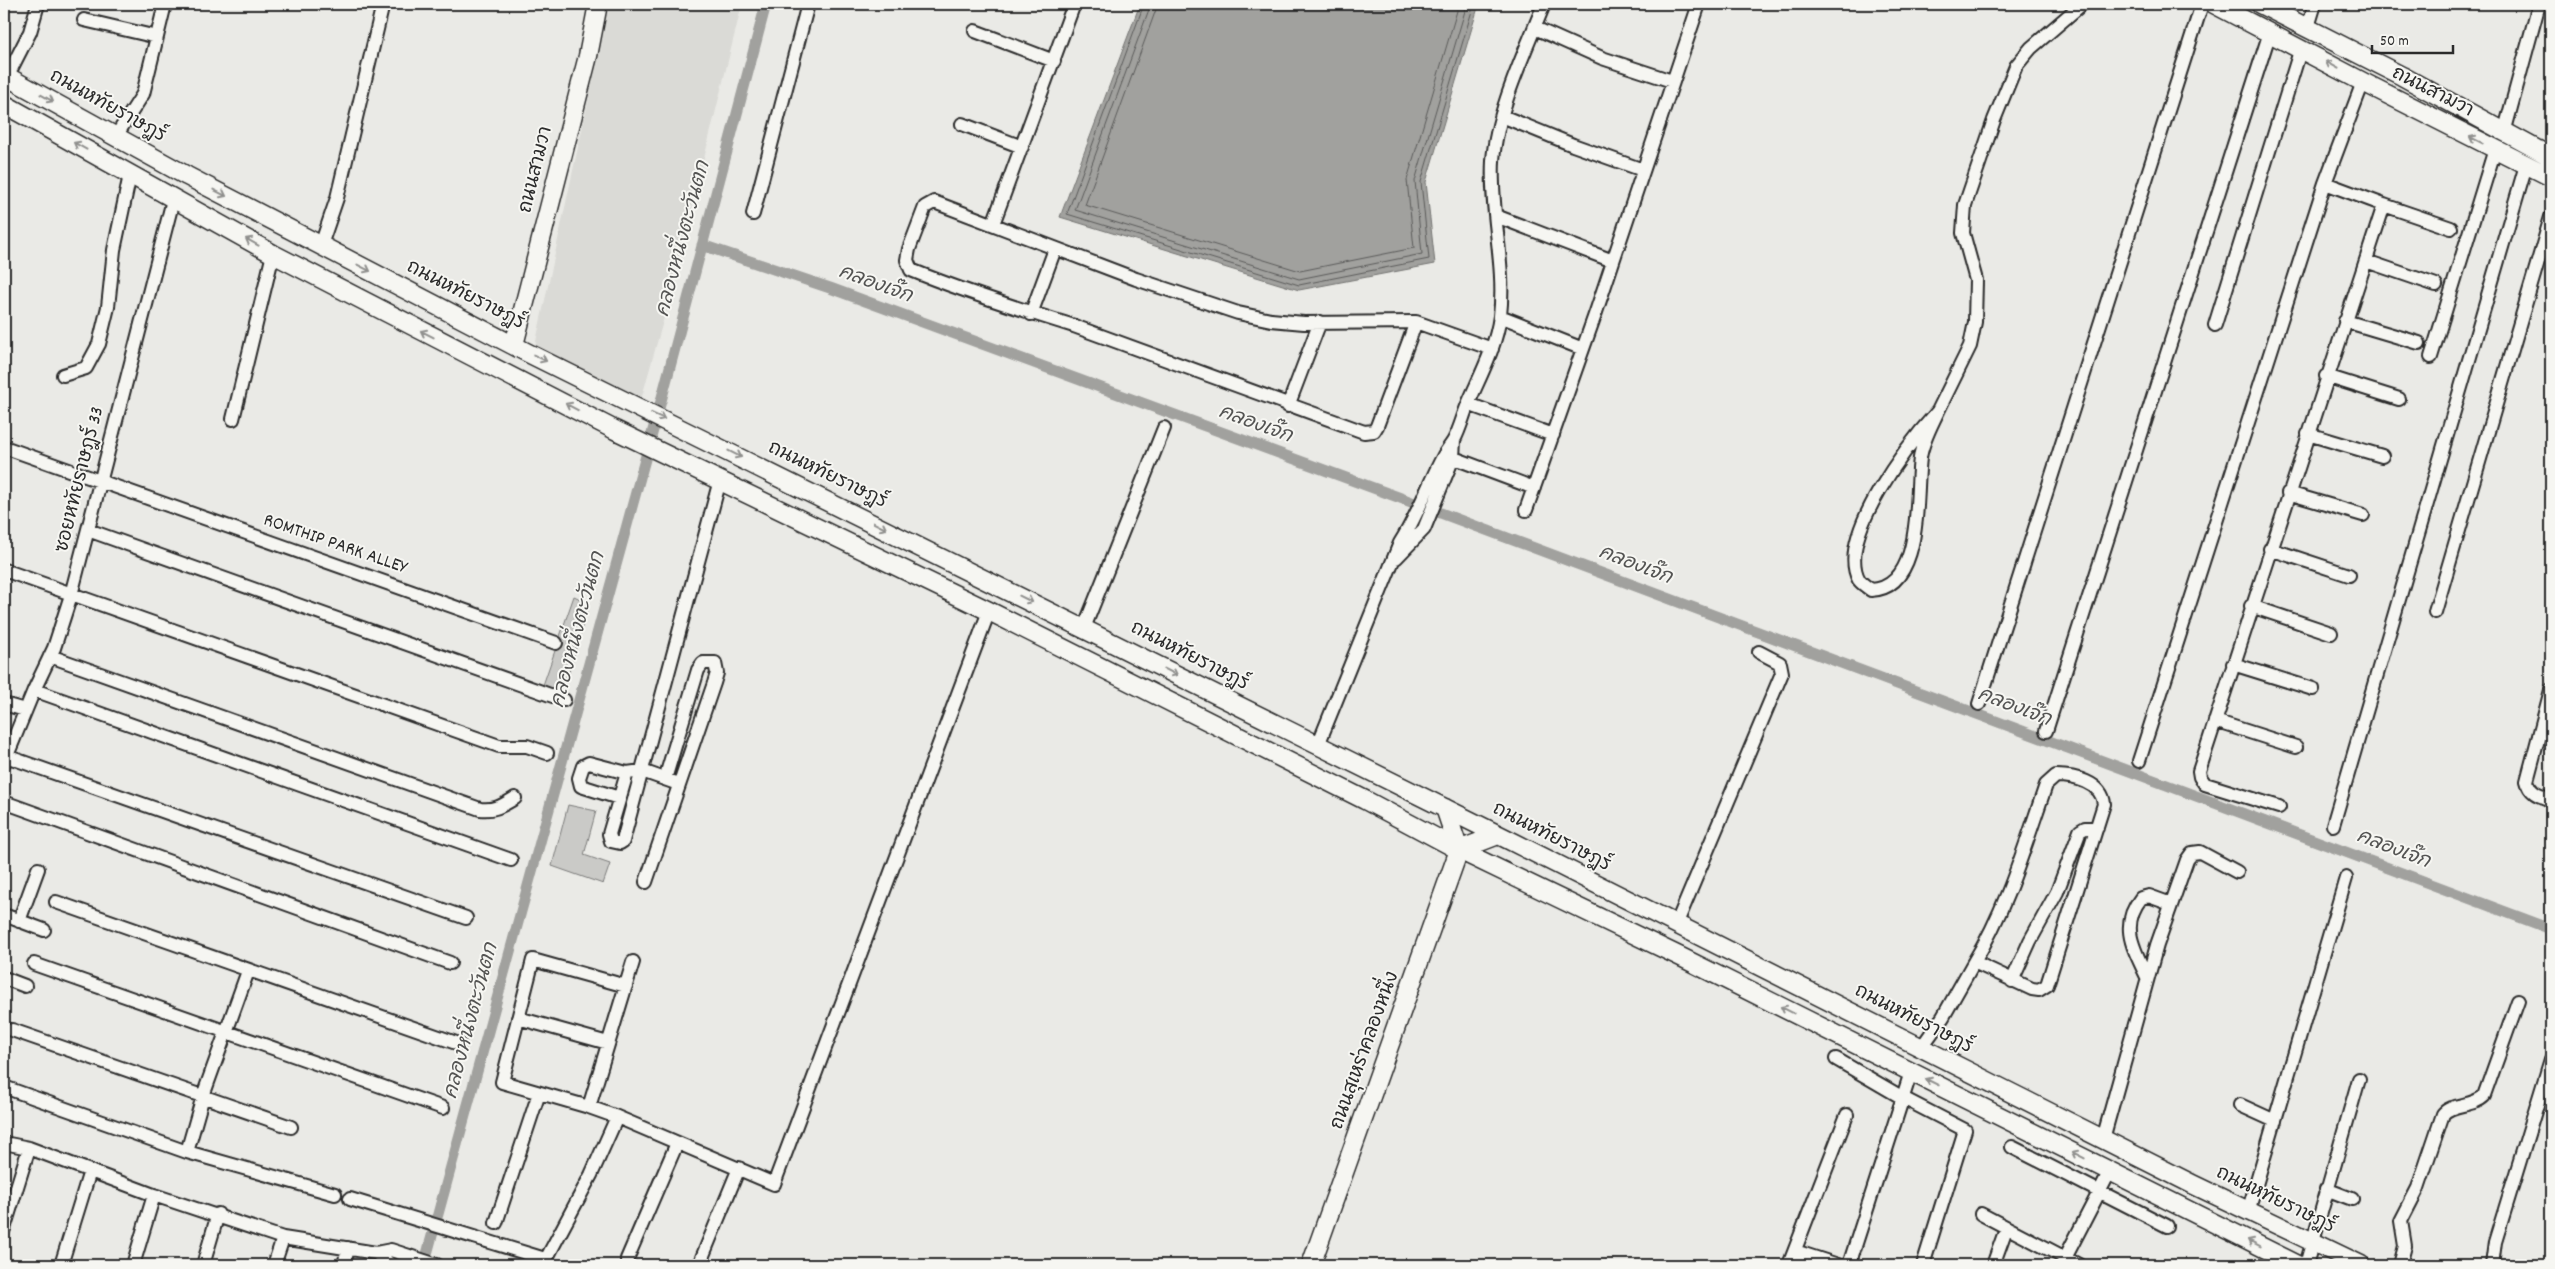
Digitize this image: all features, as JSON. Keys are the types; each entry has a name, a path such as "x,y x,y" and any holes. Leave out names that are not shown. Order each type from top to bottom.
{"main road":[{"name":"ถนนสามวา","path":"514,345 588,56 598,4"},
{"name":"ถนนสามวา","path":"2214,4 2551,177"},
{"name":"ถนนสามวา","path":"2260,4 2410,80 2551,157"},
{"name":"ถนนหทัยราษฎร์","path":"5,76 187,176 514,345 1445,808 2248,1212 2362,1265"},
{"path":"4,104 273,254 615,430 988,611 1365,800 1459,850 1556,895 2298,1265"},
{"path":"102,159 116,136"},
{"path":"174,200 187,176"},
{"path":"1445,808 1459,850"},
{"path":"1459,850 1498,835"},
{"name":"ถนนสุเหร่าคลองหนึ่ง","path":"1310,1265 1459,850"}],"street":[{"path":"5,76 30,32 38,4"},
{"path":"116,136 143,94 165,4"},
{"path":"321,245 337,198 383,4"},
{"path":"753,214 808,4"},
{"path":"993,224 1074,4"},
{"path":"1392,561 1424,529 1433,495 1468,404 1492,349 1500,316 1500,258 1493,188 1493,160 1502,116 1544,4"},
{"path":"1526,510 1583,349 1699,4"},
{"path":"1938,411 1908,445 1888,475 1868,512 1855,557 1855,570 1860,582 1871,590 1883,589 1892,584 1902,571 1909,555 1915,522 1920,456 1938,411 1956,379 1970,346 1975,322 1976,280 1966,250 1963,224 1965,205 1994,120 2016,66 2031,48 2082,4"},
{"path":"1979,704 2202,4"},
{"path":"2308,27 2316,4"},
{"path":"2504,133 2539,4"},
{"path":"84,20 157,37"},
{"path":"1534,28 1602,58 1672,81"},
{"path":"976,31 1054,61"},
{"path":"2046,731 2270,32"},
{"path":"2215,325 2302,48"},
{"path":"2139,761 2325,183 2363,82"},
{"path":"1502,116 1573,145 1643,170"},
{"path":"962,124 1022,147"},
{"path":"2431,356 2496,150"},
{"path":"2333,825 2526,165"},
{"path":"63,375 86,368 99,344 108,306 114,250 130,175"},
{"path":"2325,183 2451,228"},
{"name":"ซอยหทัยราษฎร์ 33","path":"5,760 25,710 50,656 71,595 135,341 174,200"},
{"path":"1416,322 1374,431 1364,432 1288,406 1074,326 1031,314 948,285 911,270 908,266 909,249 928,204 934,202 1055,249 1229,310 1270,320 1416,322 1492,349"},
{"path":"2279,807 2206,784 2201,780 2199,771 2326,376 2384,205"},
{"path":"1496,216 1613,260"},
{"path":"2436,612 2551,217"},
{"path":"1031,314 1055,249"},
{"path":"233,419 273,254"},
{"path":"2366,261 2436,286"},
{"path":"1500,316 1583,349"},
{"path":"2345,321 2419,343"},
{"path":"1288,406 1320,322"},
{"path":"2326,376 2399,399"},
{"path":"1468,404 1553,435"},
{"path":"1084,628 1164,428"},
{"path":"2308,434 2382,456"},
{"name":"ROMTHIP PARK ALLEY","path":"4,447 556,643"},
{"path":"1449,456 1534,488"},
{"path":"627,773 608,834 611,841 620,843 624,837 720,480"},
{"path":"2288,493 2363,515"},
{"path":"1318,746 1400,543 1433,495"},
{"path":"88,530 564,700"},
{"path":"2270,549 2349,575"},
{"path":"4,570 499,746 527,746 547,753"},
{"path":"2251,606 2331,633"},
{"path":"626,986 533,960 502,1082 617,1117 774,1184 988,611"},
{"path":"1676,924 1782,673 1780,663 1758,652"},
{"path":"50,656 480,809 490,810 515,798"},
{"path":"646,882 718,673 714,664 703,663 698,670 665,779"},
{"path":"2233,664 2313,688"},
{"path":"34,690 511,860"},
{"path":"2551,690 2527,781 2529,788 2535,794 2551,800"},
{"path":"4,704 25,710"},
{"path":"2216,721 2296,747"},
{"path":"5,760 466,918"},
{"path":"619,798 581,786 579,778 583,766 589,763 627,773 642,771 680,784"},
{"path":"1921,1048 1943,1016 2003,906 2046,785 2050,779 2056,776 2067,776 2084,780 2104,797 2104,804 2047,985 2039,990 2012,981 1974,962"},
{"path":"4,802 450,963"},
{"path":"2012,981 2030,941 2059,886 2080,831 2085,828 2097,828"},
{"path":"2103,1139 2148,977 2170,904 2187,860 2192,853 2200,852 2207,854 2236,872"},
{"path":"19,921 38,869"},
{"path":"2248,1212 2346,878"},
{"path":"2148,977 2132,945 2129,926 2133,908 2141,898 2149,896 2170,904"},
{"path":"56,902 459,1044"},
{"path":"4,915 44,930"},
{"path":"588,1107 633,962"},
{"path":"34,964 443,1108"},
{"path":"187,1152 204,1096 248,971"},
{"path":"4,978 25,986"},
{"path":"2400,1265 2405,1246 2401,1221 2418,1188 2443,1114 2448,1109 2471,1104 2484,1096 2518,1001"},
{"path":"518,1018 608,1043"},
{"path":"12,1030 291,1126"},
{"path":"1836,1059 1903,1098 1965,1130 1923,1265"},
{"path":"2492,1265 2495,1242 2551,1059"},
{"path":"1849,1265 1911,1072"},
{"path":"2306,1265 2326,1189 2359,1079"},
{"path":"4,1087 187,1152 335,1194"},
{"path":"496,1223 539,1093"},
{"path":"2240,1105 2275,1120"},
{"path":"1790,1265 1847,1115"},
{"path":"350,1199 448,1228 544,1262 591,1175 617,1117"},
{"path":"4,1143 29,1148 154,1195 218,1214 283,1238 376,1253 391,1250 437,1265"},
{"path":"627,1259 677,1143"},
{"path":"2012,1147 2168,1226"},
{"path":"4,1229 29,1148"},
{"path":"699,1265 740,1168"},
{"path":"61,1265 90,1171"},
{"path":"2063,1262 2110,1171"},
{"path":"2326,1189 2352,1199"},
{"path":"133,1265 154,1195"},
{"path":"202,1265 218,1214"},
{"path":"1981,1214 2063,1262 2079,1265"},
{"path":"1993,1265 2006,1229"},
{"path":"274,1265 283,1238"},
{"path":"344,1265 348,1248"},
{"path":"1795,1251 1838,1265"},
{"path":"376,1253 389,1265"}],"shaded area":[{"path":"609,4 742,4 672,289 641,400 535,346"},
{"path":"574,596 589,603 562,696 542,688"},
{"path":"568,805 596,811 584,855 610,864 603,884 552,866"}],"water":[{"path":"1140,4 1479,4 1426,182 1435,264 1299,290 1060,217"}],"waterway":[{"name":"คลองหนึ่งตะวันตก","path":"424,1265 661,401 766,4"},
{"name":"คลองเจ๊ก","path":"702,245 830,288 1406,500 2551,929"}]}
